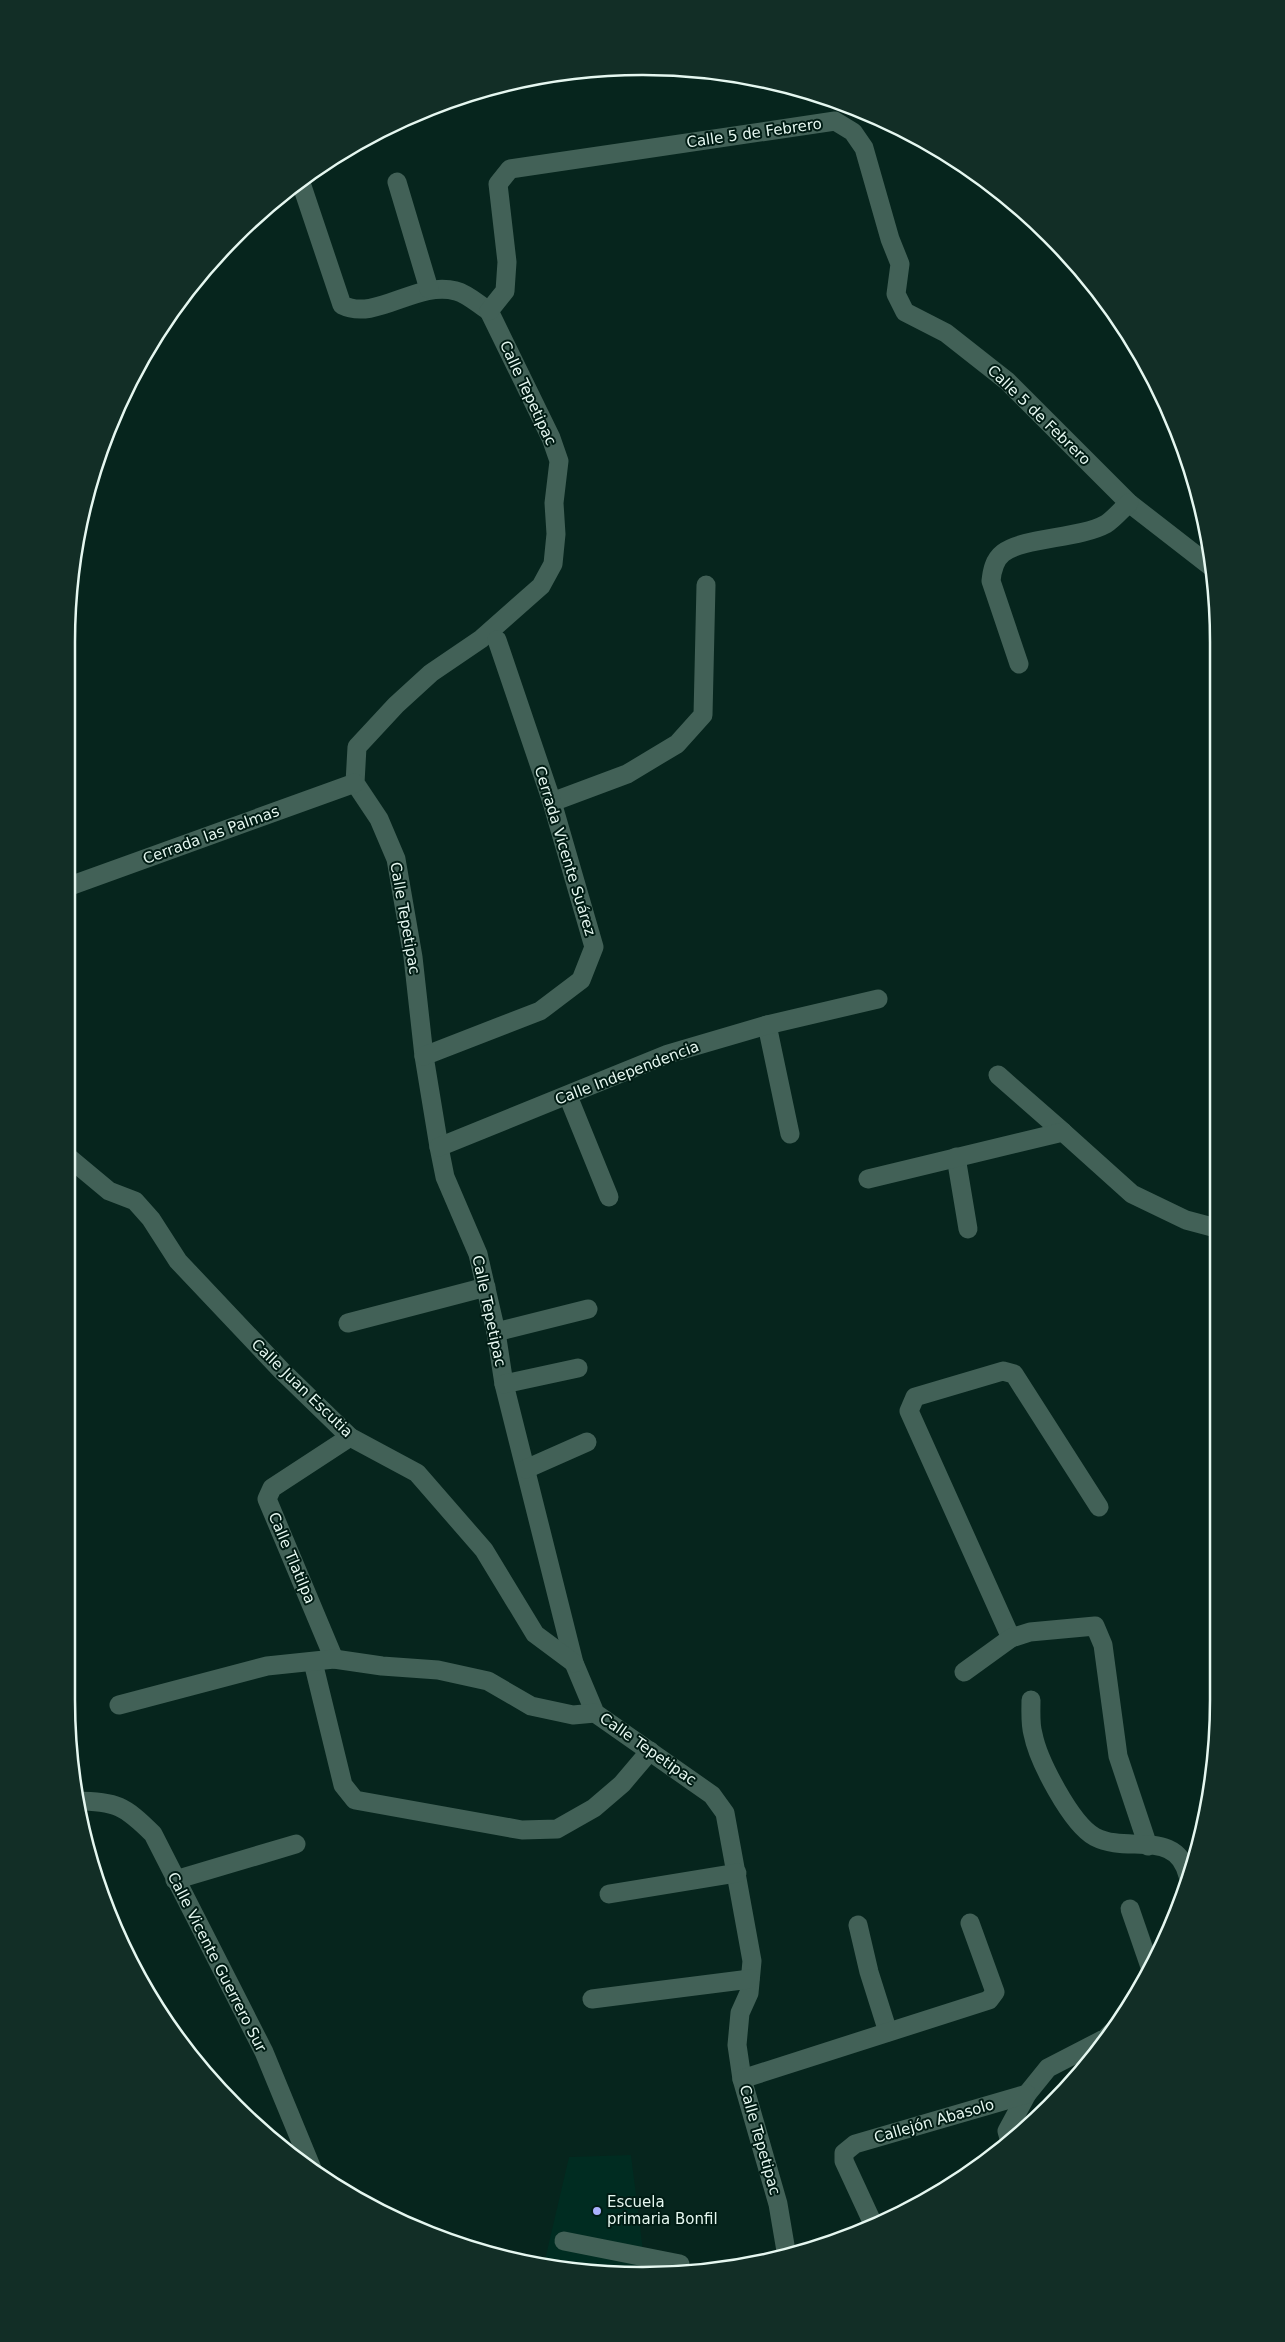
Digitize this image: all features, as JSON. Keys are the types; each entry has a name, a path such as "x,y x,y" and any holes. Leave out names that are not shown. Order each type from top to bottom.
{"street":[{"name":"Calle 5 de Febrero","path":"489,311 505,291 507,262 498,184 510,169 835,121 853,132 864,148 890,239 900,264 896,294 905,312 946,333 1007,381 1129,503 1204,561"},
{"path":"397,182 429,289"},
{"path":"303,188 342,305 350,310 362,310 429,289 459,291 489,311"},
{"name":"Calle Tepetipac","path":"489,311 551,438 559,461 554,503 556,534 553,564 541,586 480,639 431,673 396,705 357,747 355,783 379,819 396,859 413,957 424,1056 445,1177 478,1254 496,1332 504,1384 574,1663 595,1713 712,1795 724,1813 737,1873 752,1961 748,1993 740,2013 737,2045 742,2079 778,2204 786,2249"},
{"path":"1019,664 991,581 993,566 1002,553 1019,546 1077,534 1107,523 1129,503"},
{"path":"552,802 627,774 677,744 703,715 706,585"},
{"name":"Cerrada Vicente Suárez","path":"424,1056 540,1011 581,980 594,947 552,802 497,640"},
{"name":"Cerrada las Palmas","path":"75,884 355,783"},
{"name":"Calle Independencia","path":"439,1148 668,1054 767,1025 878,999"},
{"path":"767,1025 790,1134"},
{"path":"998,1075 1132,1194 1186,1220 1210,1226"},
{"path":"568,1096 609,1197"},
{"path":"868,1179 1063,1132"},
{"path":"956,1157 968,1229"},
{"name":"Calle Juan Escutia","path":"75,1163 109,1191 135,1201 152,1219 178,1261 282,1371 350,1437 417,1473 484,1550 535,1634 574,1663"},
{"path":"348,1323 486,1287"},
{"path":"496,1332 588,1309"},
{"path":"504,1384 578,1368"},
{"path":"1011,1638 909,1411 915,1397 1003,1371 1014,1374 1099,1507"},
{"name":"Calle Tlatilpa","path":"334,1659 267,1499 272,1488 350,1437"},
{"path":"526,1469 587,1442"},
{"path":"964,1672 1011,1638 1030,1632 1095,1626 1103,1645 1118,1756 1148,1846"},
{"path":"120,1705 267,1666 334,1659 382,1666 438,1670 488,1682 531,1706 573,1715 595,1713"},
{"path":"313,1662 343,1786 355,1800 522,1830 557,1829 594,1808 622,1784 650,1751"},
{"path":"1031,1700 1032,1734 1044,1770 1070,1811 1094,1836 1117,1843 1162,1846 1173,1850 1185,1865"},
{"name":"Calle Vicente Guerrero Sur","path":"84,1801 106,1801 131,1812 153,1834 264,2052 307,2157"},
{"path":"175,1880 296,1844"},
{"path":"609,1894 737,1873"},
{"path":"1130,1910 1147,1958"},
{"path":"742,2079 989,2000 995,1992 970,1923"},
{"path":"858,1925 869,1972 888,2032"},
{"path":"592,1999 750,1979"},
{"path":"1008,2134 1007,2131 1027,2094 1048,2068 1093,2045"},
{"name":"Callejón Abasolo","path":"871,2219 844,2161 844,2153 855,2144 1027,2094"},
{"path":"564,2241 680,2265"}],"shaded area":[{"name":"Escuela primaria Bonfil","path":"631,2155 645,2267 605,2266 545,2258 569,2157"}],"place":[{"name":"Escuela primaria Bonfil","path":"597,2211"}]}
